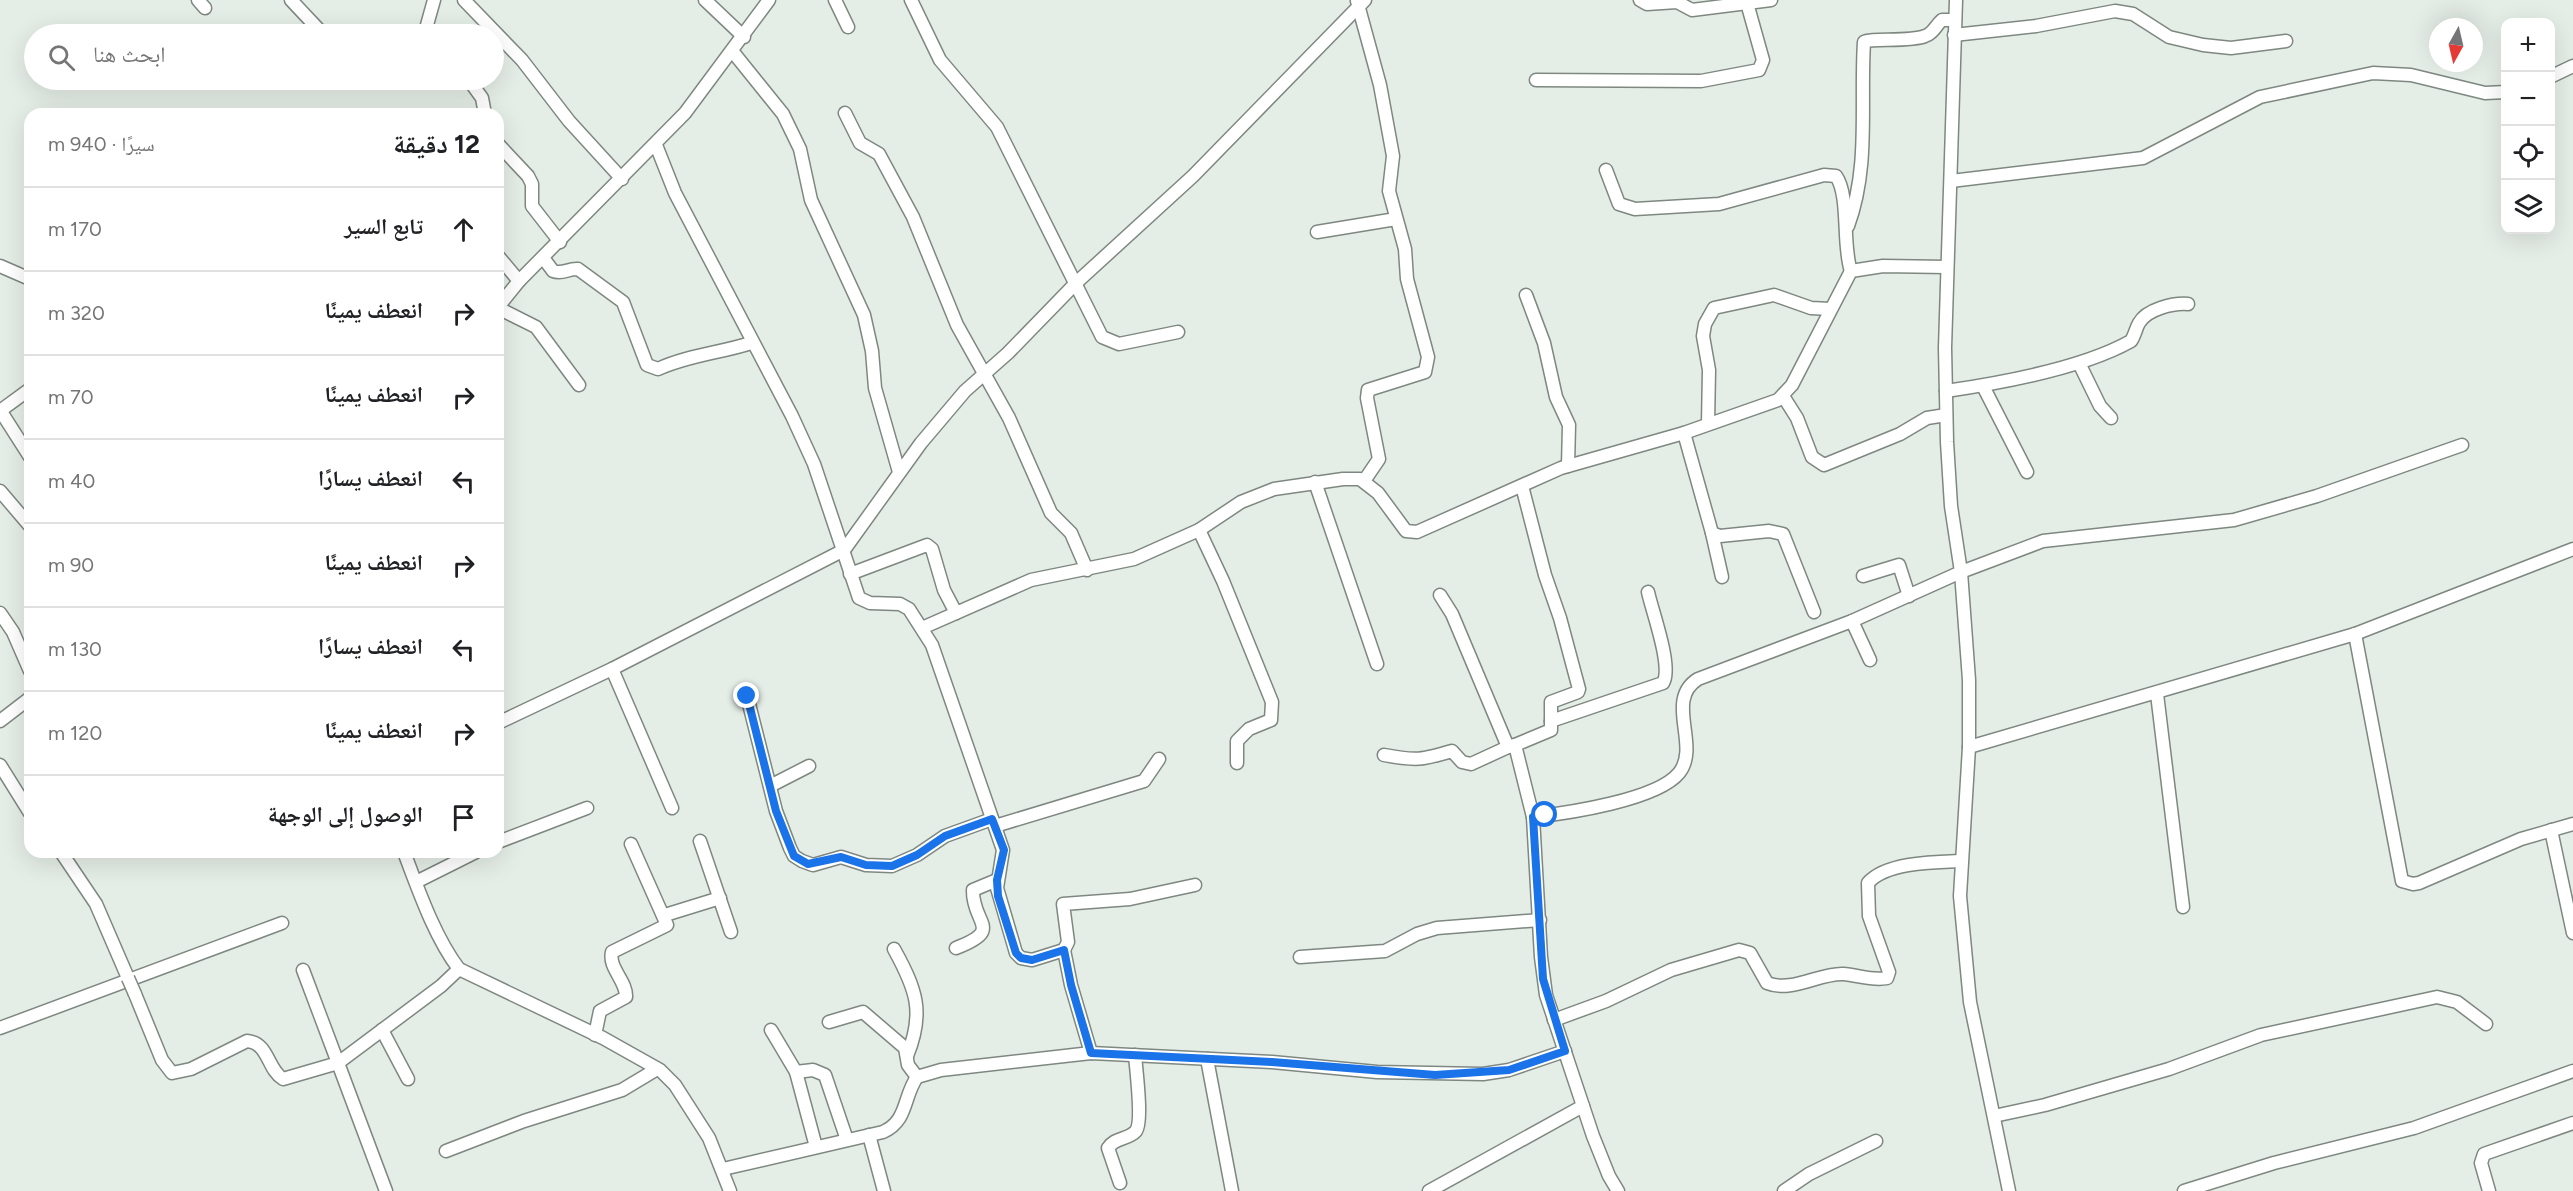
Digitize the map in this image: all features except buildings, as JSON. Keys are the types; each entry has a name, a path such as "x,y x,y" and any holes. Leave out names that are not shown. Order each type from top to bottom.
{"street":[{"path":"291,0 314,24"},
{"path":"427,24 434,0"},
{"path":"464,0 487,24"},
{"path":"705,0 744,37"},
{"path":"504,300 519,281 544,259 685,113 733,52 769,0"},
{"path":"835,0 848,27"},
{"path":"911,0 940,60 997,127 1023,183 1077,282 1102,337 1119,344 1178,332"},
{"path":"1640,0 1647,4 1684,3 1692,10 1771,0"},
{"path":"1956,0 1952,181 1947,267 1946,415 1951,506 1961,572 1968,657 1969,747 1960,896 1970,1002 2009,1191"},
{"path":"504,720 612,669 844,550 945,412 1077,282 1193,176 1360,3"},
{"path":"1360,3 1380,85 1393,156 1389,191 1405,249 1407,279 1428,362 1425,372 1368,390 1367,398 1379,459 1364,481"},
{"path":"1536,80 1701,81 1749,74 1759,70 1763,60 1747,3"},
{"path":"1954,35 2036,26 2119,6 2147,21 2169,37 2203,45 2231,48 2286,41"},
{"path":"922,628 1031,580 1134,559 1199,530 1253,496 1316,482 1354,478 1364,481 1392,509 1406,531 1412,534 1568,466 1684,433 1783,396 1792,385 1851,271 1846,251 1848,226 1854,210 1862,167 1864,42 1869,39 1895,40 1927,36 1942,20 1955,20"},
{"path":"504,41 522,60 569,121 622,179"},
{"path":"733,52 783,114 800,149 811,200 864,315 872,351 875,388 899,472"},
{"path":"2555,75 2573,66"},
{"path":"1952,181 2143,158 2260,98 2373,73 2411,75 2485,93 2501,92"},
{"path":"476,90 482,98 484,108"},
{"path":"845,113 860,143 879,154 913,217 957,325 1009,418 1051,513 1071,532 1087,570"},
{"path":"656,145 675,193 751,343 792,416 814,464 859,598 870,603 900,604 909,609 932,645 1004,850 997,880 1002,911 1021,958 1032,960 1064,950"},
{"path":"504,151 528,177 532,184 532,206 560,242"},
{"path":"1606,170 1619,204 1635,209 1719,204 1824,175 1836,176 1848,226"},
{"path":"1317,232 1396,219"},
{"path":"544,259 553,271 562,273 571,268 578,269 618,296 627,309 647,365 652,369 658,369 693,355 724,351 751,343"},
{"path":"504,263 519,281"},
{"path":"0,266 24,276"},
{"path":"1851,271 1883,266 1947,267"},
{"path":"1526,295 1544,343 1556,397 1569,425 1568,466"},
{"path":"1708,424 1709,370 1703,336 1705,324 1714,308 1774,295 1811,308 1830,309"},
{"path":"1946,392 1983,386 2079,363 2131,341 2139,323 2150,313 2180,303 2188,304"},
{"path":"504,311 536,327 579,385"},
{"path":"2079,363 2100,406 2111,417"},
{"path":"1983,386 2027,472"},
{"path":"24,392 0,410 24,448"},
{"path":"1783,396 1797,418 1812,457 1824,465 1900,434 1927,418 1946,415"},
{"path":"1684,433 1722,577"},
{"path":"1533,817 1612,804 1667,782 1678,775 1685,759 1683,697 1689,685 1760,654 1852,621 1961,572 2043,541 2234,520 2317,496 2462,445"},
{"path":"1316,482 1377,664"},
{"path":"1384,755 1414,760 1452,751 1467,765 1486,759 1551,730 1552,700 1578,692 1560,618 1545,575 1522,486"},
{"path":"0,490 24,519"},
{"path":"1199,530 1272,702 1271,720 1249,729 1237,741 1237,763"},
{"path":"1712,533 1720,536 1770,531 1783,534 1814,612"},
{"path":"850,574 927,545 932,549 944,590 956,613"},
{"path":"1969,747 2157,694 2355,634 2573,549"},
{"path":"1863,576 1899,565 1909,596"},
{"path":"1551,721 1663,683 1666,674 1664,658 1648,592"},
{"path":"1440,595 1452,614 1512,746 1533,817 1543,979 1554,1020 1583,1106 1609,1176 1618,1191"},
{"path":"0,613 13,632 24,657"},
{"path":"1852,621 1870,660"},
{"path":"2355,634 2402,881 2413,885 2504,846 2573,824"},
{"path":"612,669 672,808"},
{"path":"2157,694 2183,907"},
{"path":"747,696 770,786 790,848 794,856 808,864 841,857 866,865 892,866 917,855 945,836 1144,781 1159,759"},
{"path":"1,719 24,702"},
{"path":"0,765 24,803"},
{"path":"770,786 809,766"},
{"path":"504,840 587,808"},
{"path":"2552,830 2573,933"},
{"path":"700,841 731,932"},
{"path":"596,1031 600,1011 626,997 626,990 612,961 612,952 665,928 667,921 631,844"},
{"path":"65,858 96,904 162,1060 172,1073 191,1069 247,1041 258,1044 262,1048 283,1079 338,1063 441,986 456,964"},
{"path":"406,858 444,943 456,964 596,1031 657,1069 675,1085 687,1102 723,1169 730,1191"},
{"path":"416,882 464,858"},
{"path":"1554,1020 1606,1001 1671,970 1739,950 1750,953 1767,983 1772,985 1789,985 1842,974 1887,978 1889,972 1869,916 1868,883 1874,877 1916,864 1961,861"},
{"path":"956,948 977,940 982,933 973,890 997,880"},
{"path":"1091,1053 1071,985 1064,950 1068,942 1063,904 1130,899 1195,885"},
{"path":"665,915 720,898"},
{"path":"1300,957 1385,951 1417,934 1437,928 1540,920"},
{"path":"0,1028 282,923"},
{"path":"894,949 911,980 918,1003 913,1040 907,1056"},
{"path":"303,969 386,1191"},
{"path":"1995,1116 2045,1105 2169,1069 2261,1035 2437,997 2457,1002 2486,1024"},
{"path":"829,1022 849,1014 863,1012 869,1015 877,1025 901,1043 911,1071 917,1077"},
{"path":"382,1030 408,1079"},
{"path":"771,1030 796,1072 816,1148"},
{"path":"917,1077 941,1070 1091,1053 1444,1075 1509,1070 1565,1051"},
{"path":"1120,1183 1108,1148 1113,1141 1137,1130 1135,1055"},
{"path":"1207,1059 1232,1191"},
{"path":"447,1151 524,1121 622,1090 657,1069"},
{"path":"796,1072 813,1070 825,1075 847,1140"},
{"path":"2184,1191 2274,1163 2414,1128 2573,1071"},
{"path":"723,1169 892,1128 898,1121 917,1077"},
{"path":"1429,1191 1583,1106"},
{"path":"2488,1191 2481,1163 2484,1154 2573,1123"},
{"path":"869,1135 884,1191"},
{"path":"1784,1191 1809,1174 1876,1141"}],"route":[{"path":"747,696 776,811 794,856 802,861 813,865 841,857 866,865 892,866 917,855 945,836 992,819 1004,850 997,880 998,896 1016,953 1021,958 1032,960 1064,950 1071,985 1091,1053 1272,1062 1435,1075 1484,1074 1509,1070 1565,1051 1546,995 1540,957 1538,867 1533,817 1545,815"}]}
